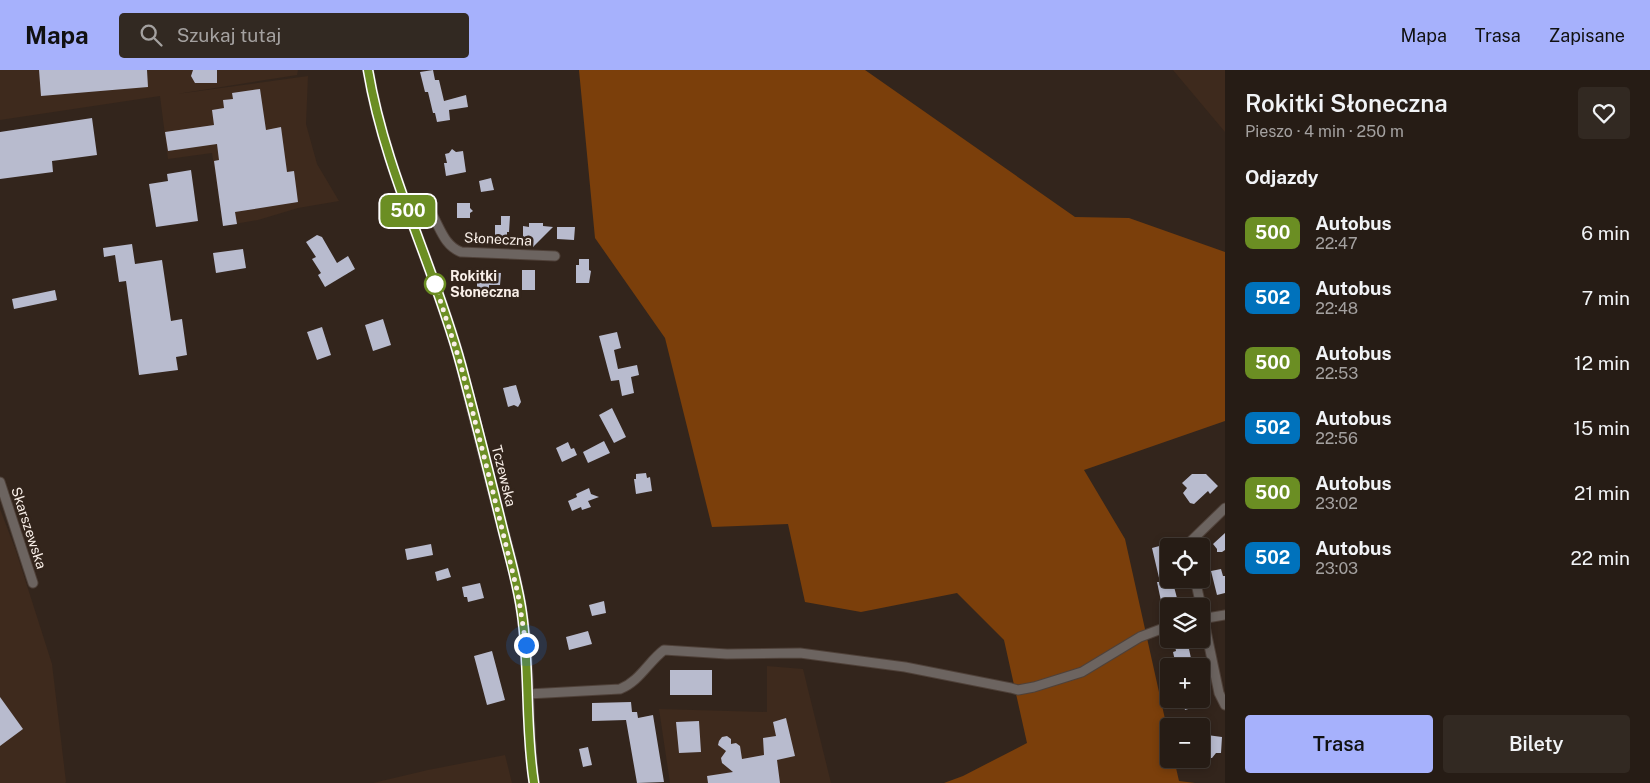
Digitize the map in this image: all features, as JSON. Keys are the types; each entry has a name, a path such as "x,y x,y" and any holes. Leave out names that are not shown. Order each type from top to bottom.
{"street":[{"name":"Tczewska","path":"368,70 381,131 458,355 522,612 526,639 534,783"},
{"name":"Słoneczna","path":"406,205 417,201 429,210 448,243 461,252 555,256"},
{"name":"Skarszewska","path":"0,482 33,582"},
{"path":"1194,538 1225,508"},
{"path":"1210,617 1225,614"},
{"path":"528,694 620,688 633,682 664,650 727,654 800,654 905,667 1012,688 1026,689 1082,672 1140,637 1160,629"},
{"path":"1209,648 1219,693 1225,705"}],"shaded area":[{"path":"0,70 298,70 297,75 177,94 308,76 306,124 317,164 339,201 298,208 258,220 223,226 212,153 168,159 160,96 0,120"},
{"path":"579,70 865,70 1075,217 1129,218 1225,252 1225,421 1084,470 1125,539 1160,696 1160,708 1163,708 1165,718 1160,718 1160,768 1176,768 1179,781 1195,783 944,783 963,776 1027,743 1004,640 957,593 861,612 805,602 788,524 712,527 665,338 595,238"},
{"path":"1173,70 1225,70 1225,132"},
{"path":"0,509 16,551 52,664 65,783 0,783"},
{"path":"767,666 803,669 831,783 670,783 659,709 767,712"},
{"path":"505,755 512,783 373,783 428,770"}],"building":[{"path":"39,70 147,70 148,87 41,96"},
{"path":"193,70 217,70 217,83 195,83 191,76"},
{"path":"433,70 435,80 439,80 444,101 466,95 468,107 449,110 450,120 437,122 428,92 425,92 420,72"},
{"path":"260,89 266,130 281,127 287,172 294,171 298,202 235,212 237,224 223,226 214,161 219,160 217,144 168,151 165,132 214,125 212,110 224,108 223,100 233,99 232,93"},
{"path":"92,118 97,155 52,161 53,172 0,179 0,132"},
{"path":"452,149 456,152 463,151 466,172 446,176 444,163 447,163 445,154 449,153"},
{"path":"191,170 198,221 156,227 149,184 168,181 167,174"},
{"path":"491,178 494,190 481,192 479,181"},
{"path":"457,203 470,203 470,208 473,211 470,213 470,218 457,218"},
{"path":"501,216 510,216 509,232 507,232 507,238 495,238 495,225 501,225"},
{"path":"529,223 543,223 543,226 553,227 533,247 533,239 523,237 523,226 529,227"},
{"path":"557,227 575,227 574,240 557,239"},
{"path":"317,235 322,237 337,263 348,256 355,269 325,287 318,275 321,273 312,259 316,257 306,242"},
{"path":"132,244 135,264 162,260 171,321 182,319 187,355 176,357 178,370 139,375 126,281 119,282 115,255 104,257 103,248"},
{"path":"243,249 246,268 216,273 213,253"},
{"path":"579,259 589,259 589,270 591,271 589,283 576,283 576,265 579,265"},
{"path":"522,270 535,270 535,290 522,290"},
{"path":"477,272 501,273 500,285 489,285 489,294 477,293"},
{"path":"55,290 57,300 14,309 12,299"},
{"path":"383,319 391,345 373,351 365,325"},
{"path":"322,327 331,355 317,360 307,332"},
{"path":"617,332 621,348 614,350 618,369 637,365 639,375 631,377 634,393 622,396 619,380 611,381 599,336"},
{"path":"516,385 521,402 518,407 514,405 508,407 503,388"},
{"path":"612,408 626,437 614,443 599,415"},
{"path":"604,441 610,453 588,463 583,452"},
{"path":"568,442 571,449 574,448 577,455 562,462 556,448"},
{"path":"646,473 647,478 650,477 652,491 636,494 634,479 636,479 636,474"},
{"path":"1192,474 1206,474 1218,486 1210,494 1208,491 1194,504 1190,503 1183,493 1187,488 1182,483"},
{"path":"589,488 591,494 599,497 588,501 591,507 582,510 581,507 572,511 568,501 577,497 576,494"},
{"path":"1225,533 1225,550 1217,552 1213,544"},
{"path":"431,544 433,555 407,560 405,549"},
{"path":"1160,546 1160,582 1152,548"},
{"path":"448,568 451,577 437,581 435,572"},
{"path":"1221,569 1223,576 1225,576 1225,593 1217,595 1211,571"},
{"path":"1157,582 1160,582 1160,588 1174,588 1177,598 1160,598"},
{"path":"480,583 484,598 468,602 467,597 464,597 462,587"},
{"path":"604,601 606,613 592,616 589,605"},
{"path":"588,631 592,644 569,650 566,637"},
{"path":"1175,648 1189,649 1191,658 1174,658 1173,652 1176,651"},
{"path":"492,651 505,700 487,705 474,656"},
{"path":"670,670 712,670 712,695 670,695"},
{"path":"0,697 23,729 0,746"},
{"path":"631,702 632,712 637,712 638,718 653,715 664,782 637,783 626,720 592,721 592,703"},
{"path":"786,718 795,756 777,760 780,783 708,783 707,776 733,772 722,763 721,758 726,751 718,745 722,737 727,736 731,739 731,744 736,743 740,746 742,759 764,755 763,738 776,736 773,722"},
{"path":"699,721 701,752 679,753 676,722"},
{"path":"1210,735 1222,737 1221,753 1216,753 1210,758"},
{"path":"588,747 592,765 583,767 579,749"}],"bus line":[{"name":"500","path":"368,70 376,112 388,155 430,270 460,362 518,594 526,639 534,783"}],"place":[{"name":"Rokitki Słoneczna","path":"435,284"}],"route":[{"path":"435,284 460,362 492,488 522,612 526,645"}]}
